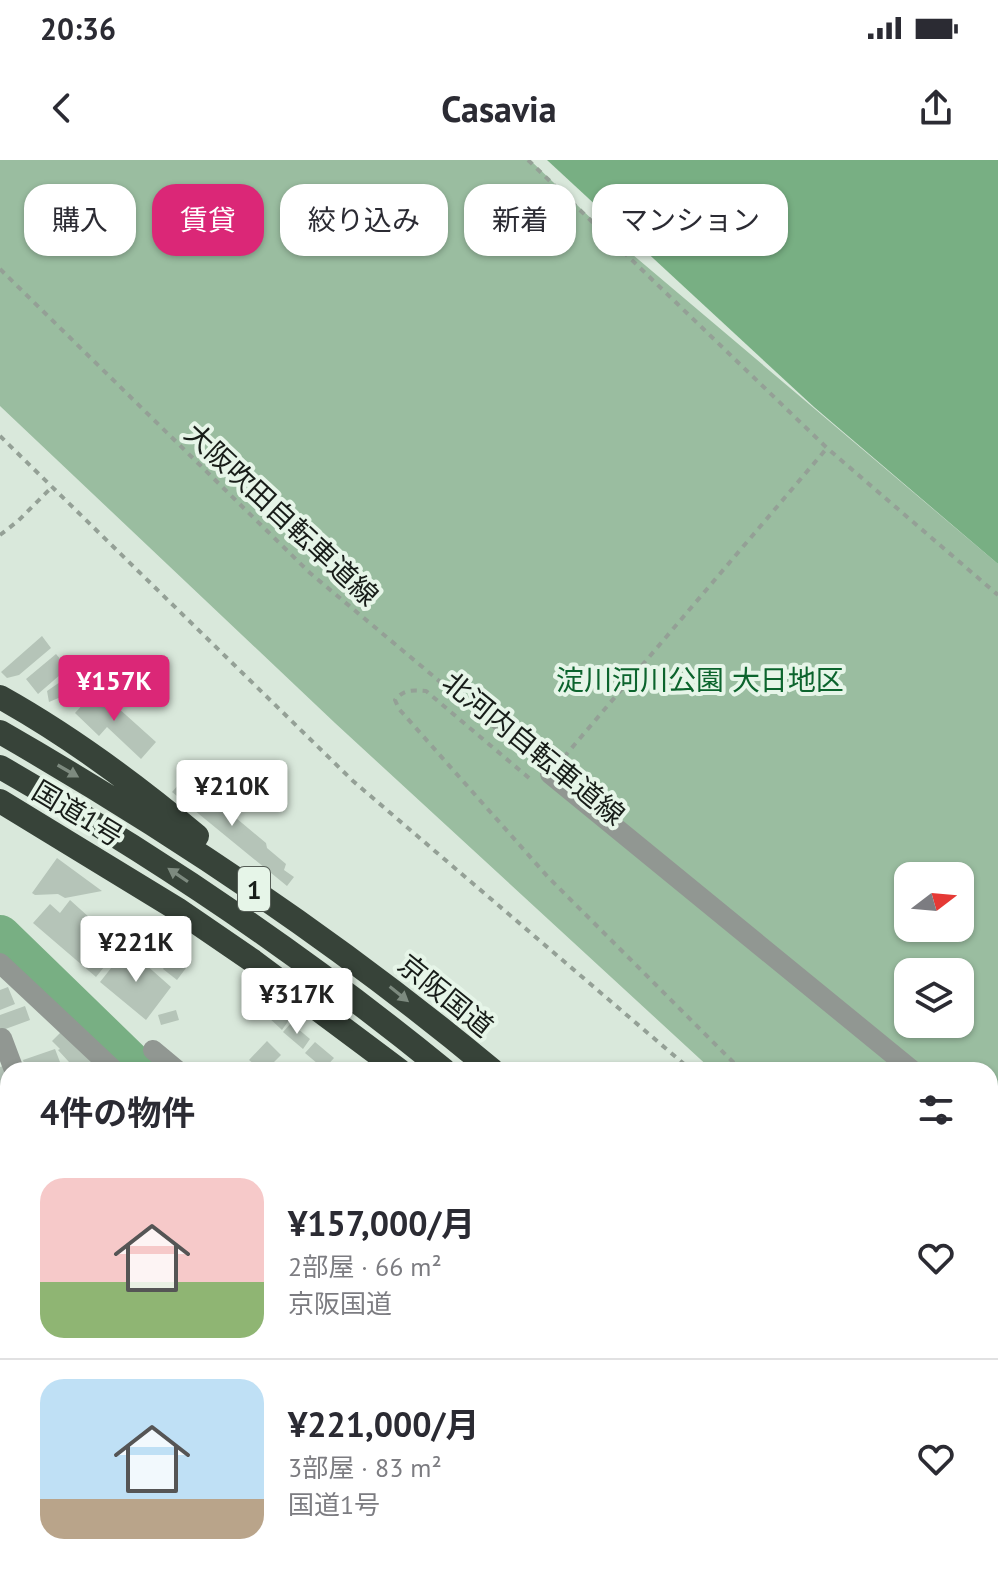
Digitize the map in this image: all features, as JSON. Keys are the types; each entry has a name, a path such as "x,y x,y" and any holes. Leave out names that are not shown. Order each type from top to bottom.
{"highway":[{"name":"1","path":"0,697 156,801 288,912"},
{"name":"京阪国道","path":"0,732 184,842 288,912 387,985 482,1062"},
{"name":"1","path":"0,767 167,867 257,928 369,1009 434,1062"},
{"name":"国道1号","path":"0,801 177,909 253,961 388,1062"}],"street":[{"name":"北河内自転車道線","path":"543,778 902,1062"},
{"path":"0,963 105,1062"},
{"path":"2,1038 11,1062"},
{"path":"153,1050 167,1062"}],"path":[{"path":"528,160 827,448 998,595"},
{"name":"大阪吹田自転車道線","path":"0,269 310,573 543,778"},
{"path":"0,436 353,781 682,1062"},
{"path":"543,778 827,448"},
{"path":"0,535 52,487"},
{"name":"北河内自転車道線","path":"543,778 426,691 401,692 395,700 399,709 548,877 733,1062"}],"green space":[{"name":"淀川河川公園 大日地区","path":"0,160 530,160 555,184 464,184 464,256 576,256 576,204 592,219 592,256 634,256 998,564 998,1062 703,1062 335,723 0,406"}],"shaded area":[{"path":"547,160 998,160 998,564 814,407 651,256 788,256 788,184 592,184 592,202"}],"building":[{"path":"42,636 51,648 19,675 7,678 1,672"},
{"path":"56,654 68,668 38,694 26,679"},
{"path":"79,669 92,684 49,702 47,691"},
{"path":"97,689 156,742 141,759 107,727 99,736 75,713"},
{"path":"186,776 266,843 267,848 286,864 284,870 294,877 287,886 172,792"},
{"path":"57,858 102,891 65,898 58,894 32,893"},
{"path":"70,900 121,946 96,977 33,923 50,904 60,913"},
{"path":"127,948 171,987 146,1020 100,982"},
{"path":"172,956 186,968 177,980 163,969"},
{"path":"8,987 15,1004 0,1010 0,990"},
{"path":"25,1006 30,1020 0,1031 0,1015"},
{"path":"176,1010 179,1020 161,1025 158,1015"},
{"path":"273,1010 289,1020 282,1030 267,1016"},
{"path":"291,1023 310,1039 303,1049 283,1032"},
{"path":"61,1032 92,1062 69,1062 52,1041"},
{"path":"267,1041 281,1055 274,1062 249,1060"},
{"path":"315,1042 334,1058 330,1062 316,1062 305,1053"},
{"path":"55,1049 60,1062 24,1062"}],"waterway":[{"path":"0,936 130,1062"}]}
